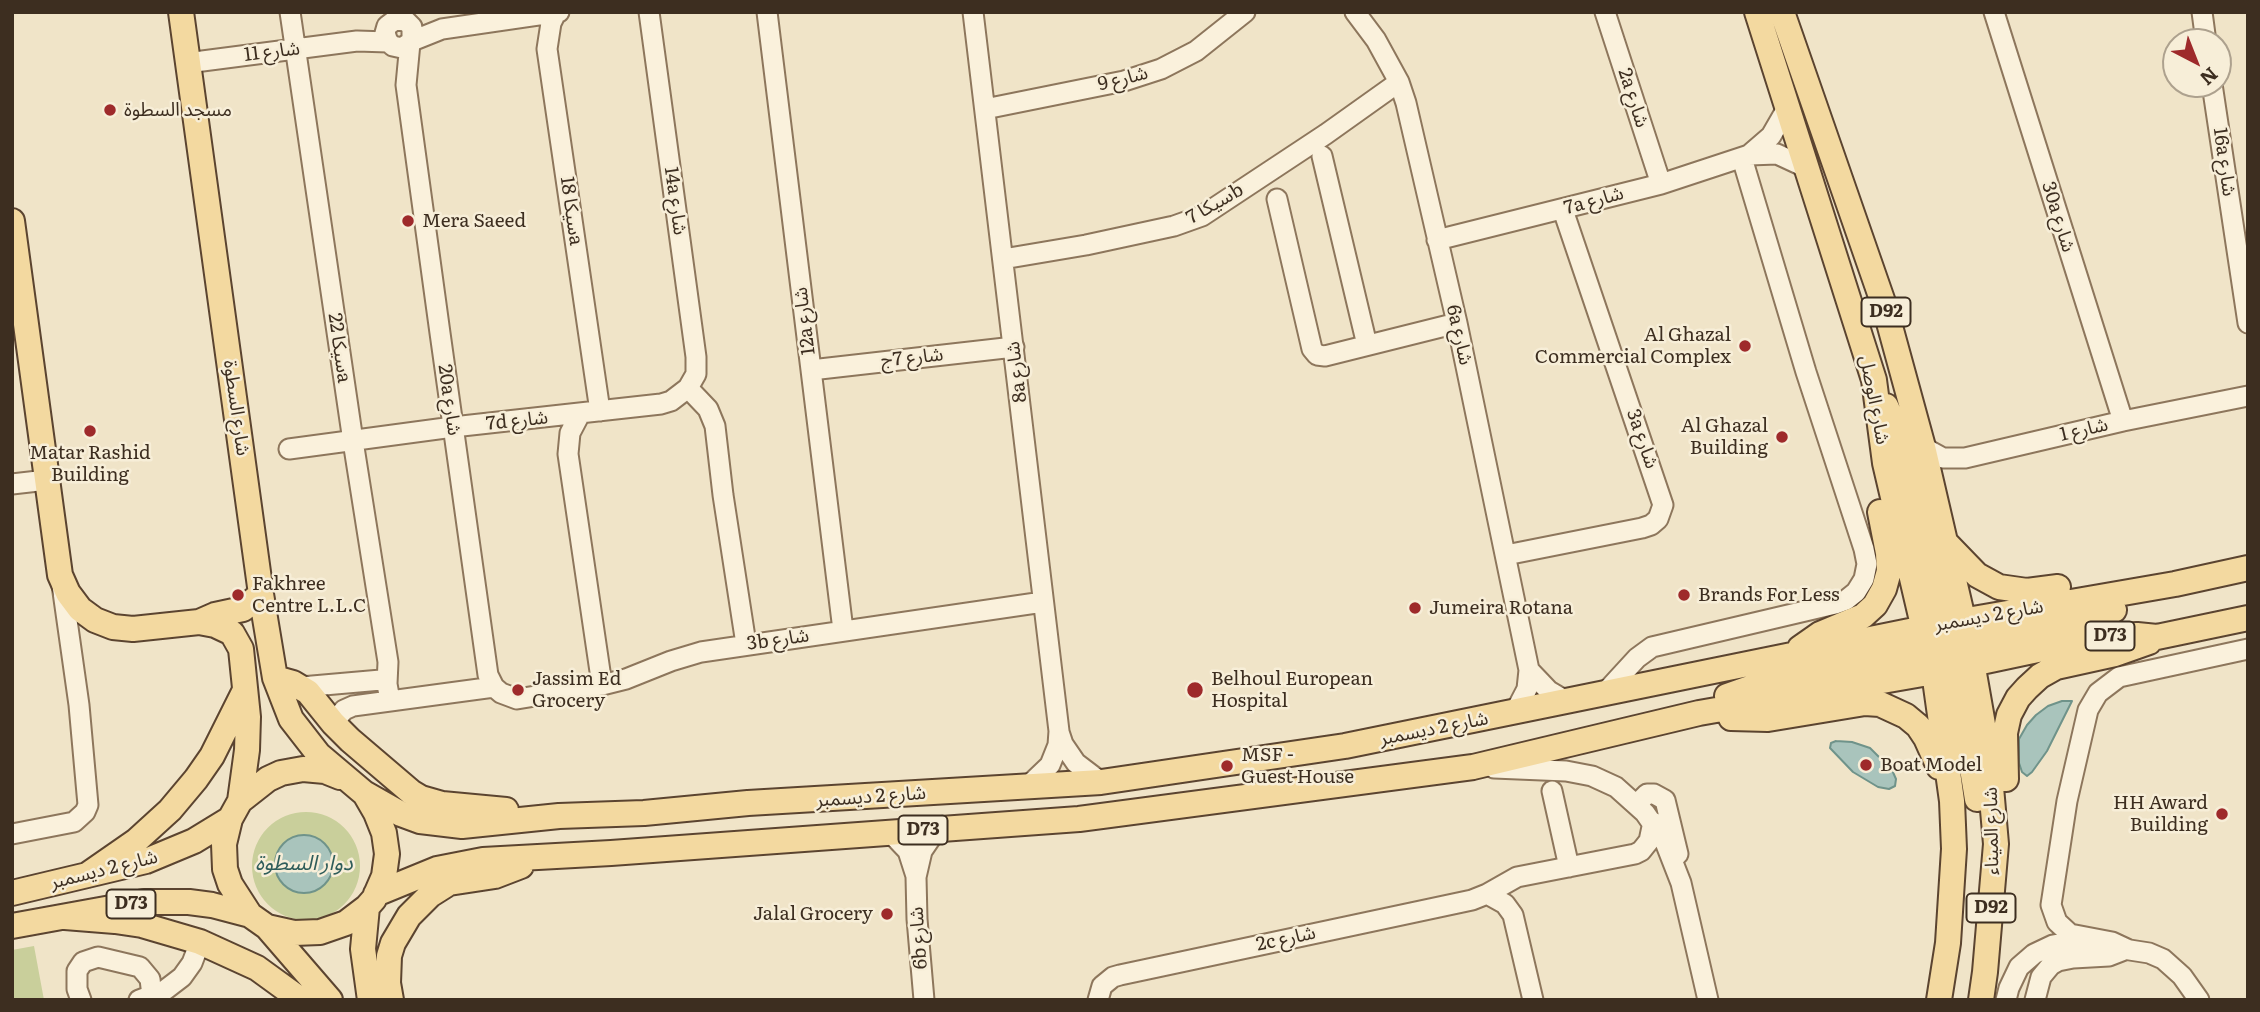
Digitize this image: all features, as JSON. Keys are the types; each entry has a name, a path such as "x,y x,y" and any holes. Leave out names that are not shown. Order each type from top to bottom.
{"main road":[{"name":"شارع السطوة","path":"181,12 261,594 275,678 285,706 299,732 319,755 355,787"},
{"name":"شارع الوصل","path":"1757,12 1874,380 1885,463 1949,640"},
{"name":"شارع الوصل","path":"1782,12 1885,308 1923,447 1945,543 1949,640"},
{"path":"12,221 60,575 68,593 80,608 95,620 113,627 133,629 199,622 215,615 243,609 261,594"},
{"path":"1794,656 1820,634 1863,616 1875,605 1884,589 1889,571 1888,553 1872,476 1868,441 1869,405 1874,380"},
{"path":"1945,543 1977,575 1999,587 2013,590 2041,590 2144,575 2175,584"},
{"name":"شارع 2 ديسمبر","path":"372,900 436,869 483,860 1079,819 1473,767 1699,713 1949,640 2248,568"},
{"path":"1996,647 2113,611 2175,584"},
{"name":"شارع 2 ديسمبر","path":"355,787 401,814 441,825 493,824 559,816 644,813 748,803 1101,782 1405,735 1794,656 1949,640 1996,647 2137,635 2157,637 2248,618"},
{"path":"199,622 224,628 237,641 241,649 246,688 248,733 235,810 224,844 225,869 230,884 258,921 330,1000"},
{"path":"1992,894 2007,873 2010,856 2005,733 2009,715 2018,698 2040,676 2056,667 2115,654 2157,637"},
{"name":"شارع الميناء","path":"1940,1000 1952,896 1954,849 1949,640"},
{"name":"شارع الميناء","path":"1949,640 1992,783 1996,844 1981,1000"},
{"path":"1699,713 1713,703 1744,689 1898,645"},
{"path":"275,678 301,687 313,697 333,723 421,798 442,804 559,816"},
{"path":"87,875 136,841 179,800 212,756 246,688"},
{"path":"1949,697 1979,816 1985,831 1996,844"},
{"path":"1699,713 1756,719 1865,703 1894,709 1912,721 1926,738 1952,801"},
{"path":"1362,782 1364,761 1372,756 1400,750 1405,743 1405,735"},
{"path":"1284,791 1290,778 1332,769 1338,759 1337,747"},
{"path":"235,810 268,779 281,773 303,769 325,772 355,787 376,813 384,832 387,854 384,876 372,900 363,949 370,1000"},
{"name":"شارع 2 ديسمبر","path":"12,892 170,853 194,841 235,810"},
{"path":"391,1000 387,970 393,943 409,916 430,895 449,883 495,876 539,858"},
{"path":"258,921 294,933 320,932 346,923 372,900"},
{"name":"شارع 2 ديسمبر","path":"12,926 122,906 167,901 212,905 258,921"},
{"path":"65,917 115,920 190,939 257,968 301,1000"}],"street":[{"name":"سيكا 22a","path":"290,12 388,662 388,692"},
{"name":"14a شارع","path":"649,12 696,357 696,374 688,388"},
{"name":"12a شارع","path":"767,12 843,630"},
{"name":"8a شارع","path":"973,12 1059,732 1063,744 1076,763 1101,782"},
{"name":"شارع 9","path":"985,109 1124,81 1161,69 1196,51 1245,12"},
{"name":"6a شارع","path":"1355,12 1377,40 1399,82 1406,103 1457,323 1529,670 1527,689 1515,712"},
{"name":"2a شارع","path":"1605,12 1661,184"},
{"name":"30a شارع","path":"1994,12 2123,421"},
{"name":"شارع 11","path":"187,63 357,41 398,29 442,29 508,16 558,13"},
{"name":"سيكا 18a","path":"558,13 551,23 547,49 600,411"},
{"name":"20a شارع","path":"398,29 398,59 407,85 488,675 494,687"},
{"name":"سيكا 7b","path":"1003,259 1174,226 1202,216 1399,82"},
{"name":"16a شارع","path":"2214,98 2248,323"},
{"name":"7a شارع","path":"1745,157 1771,136 1786,110"},
{"name":"7a شارع","path":"1437,240 1661,184 1745,157 1777,154 1805,167"},
{"path":"1322,156 1367,345"},
{"path":"1603,695 1637,658 1652,647 1835,604 1856,592 1864,579 1867,564 1864,549 1758,211 1745,157"},
{"path":"1277,199 1312,349 1317,355 1457,323"},
{"name":"3a شارع","path":"1506,555 1642,528 1658,519 1663,505 1563,210"},
{"name":"شارع 7ج","path":"811,370 1014,347"},
{"name":"7d شارع","path":"289,449 453,427 661,404 671,401 688,388"},
{"path":"688,388 708,409 715,426 746,644"},
{"name":"شارع 1","path":"1923,447 1943,458 1965,458 2123,421 2248,396"},
{"path":"580,414 570,433 568,454 602,685"},
{"path":"12,484 47,480"},
{"path":"12,834 69,823 80,818 85,812 88,798 79,705 60,575"},
{"name":"3b شارع","path":"494,687 500,693 517,699 602,685 626,679 686,656 746,644 1043,602"},
{"path":"2127,949 2112,942 2070,934 2057,922 2051,905 2067,801 2088,710 2105,686 2119,677 2248,649"},
{"path":"1529,670 1549,691 1566,701"},
{"path":"301,687 377,680 388,692"},
{"path":"333,723 348,707 388,692 494,687"},
{"name":"8a شارع","path":"1027,787 1045,772 1055,757 1059,732"},
{"path":"1473,767 1579,773 1616,787 1653,822 1665,842 1681,883"},
{"path":"1552,791 1569,867"},
{"path":"1637,804 1647,794 1654,794 1665,800 1708,1000"},
{"name":"2c شارع","path":"1098,1000 1102,986 1120,975 1472,900 1517,877 1636,854 1646,847 1653,822"},
{"name":"6b شارع","path":"924,1000 916,877 922,851 937,829"},
{"name":"6b شارع","path":"889,831 908,851 916,877"},
{"path":"1488,894 1505,904 1513,915 1533,1000"},
{"path":"146,998 165,990 177,981 190,939"},
{"path":"2006,1000 2019,967 2053,945 2074,943 2127,949 2163,959 2182,976 2199,998"},
{"path":"2035,1000 2041,977 2051,965 2065,959 2109,956 2127,949"},
{"path":"81,1000 77,989 77,971 83,962 98,957 140,967 150,979 146,998"}],"green space":[{"path":"306,812 327,816 344,828 356,845 360,866 356,887 344,904 327,916 306,920 285,916 268,904 256,887 252,866 256,845 268,828 285,816"},
{"path":"34,946 44,1000 12,1000 12,950"}],"water":[{"path":"2072,701 2047,751 2027,776 2022,772 2019,763 2019,739 2036,715 2048,706"},
{"path":"1852,742 1870,748 1892,770 1896,779 1895,786 1889,789 1878,787 1853,772 1830,748 1831,743"},
{"name":"دوار السطوة","path":"304,835 320,840 328,848 333,864 328,880 320,888 304,893 288,888 280,880 275,864 280,848 288,840"}],"place":[{"name":"مسجد السطوة","path":"110,110"},
{"name":"Mera Saeed","path":"408,221"},
{"name":"Al Ghazal Commercial Complex","path":"1745,346"},
{"name":"Matar Rashid Building","path":"90,431"},
{"name":"Al Ghazal Building","path":"1782,437"},
{"name":"Fakhree Centre L.L.C","path":"238,595"},
{"name":"Brands For Less","path":"1684,595"},
{"name":"Jumeira Rotana","path":"1415,608"},
{"name":"Jassim Ed Grocery","path":"518,690"},
{"name":"Belhoul European Hospital","path":"1195,690"},
{"name":"Boat Model","path":"1866,765"},
{"name":"MSF - Guest House","path":"1227,766"},
{"name":"HH Award Building","path":"2222,814"},
{"name":"Jalal Grocery","path":"887,914"}]}
